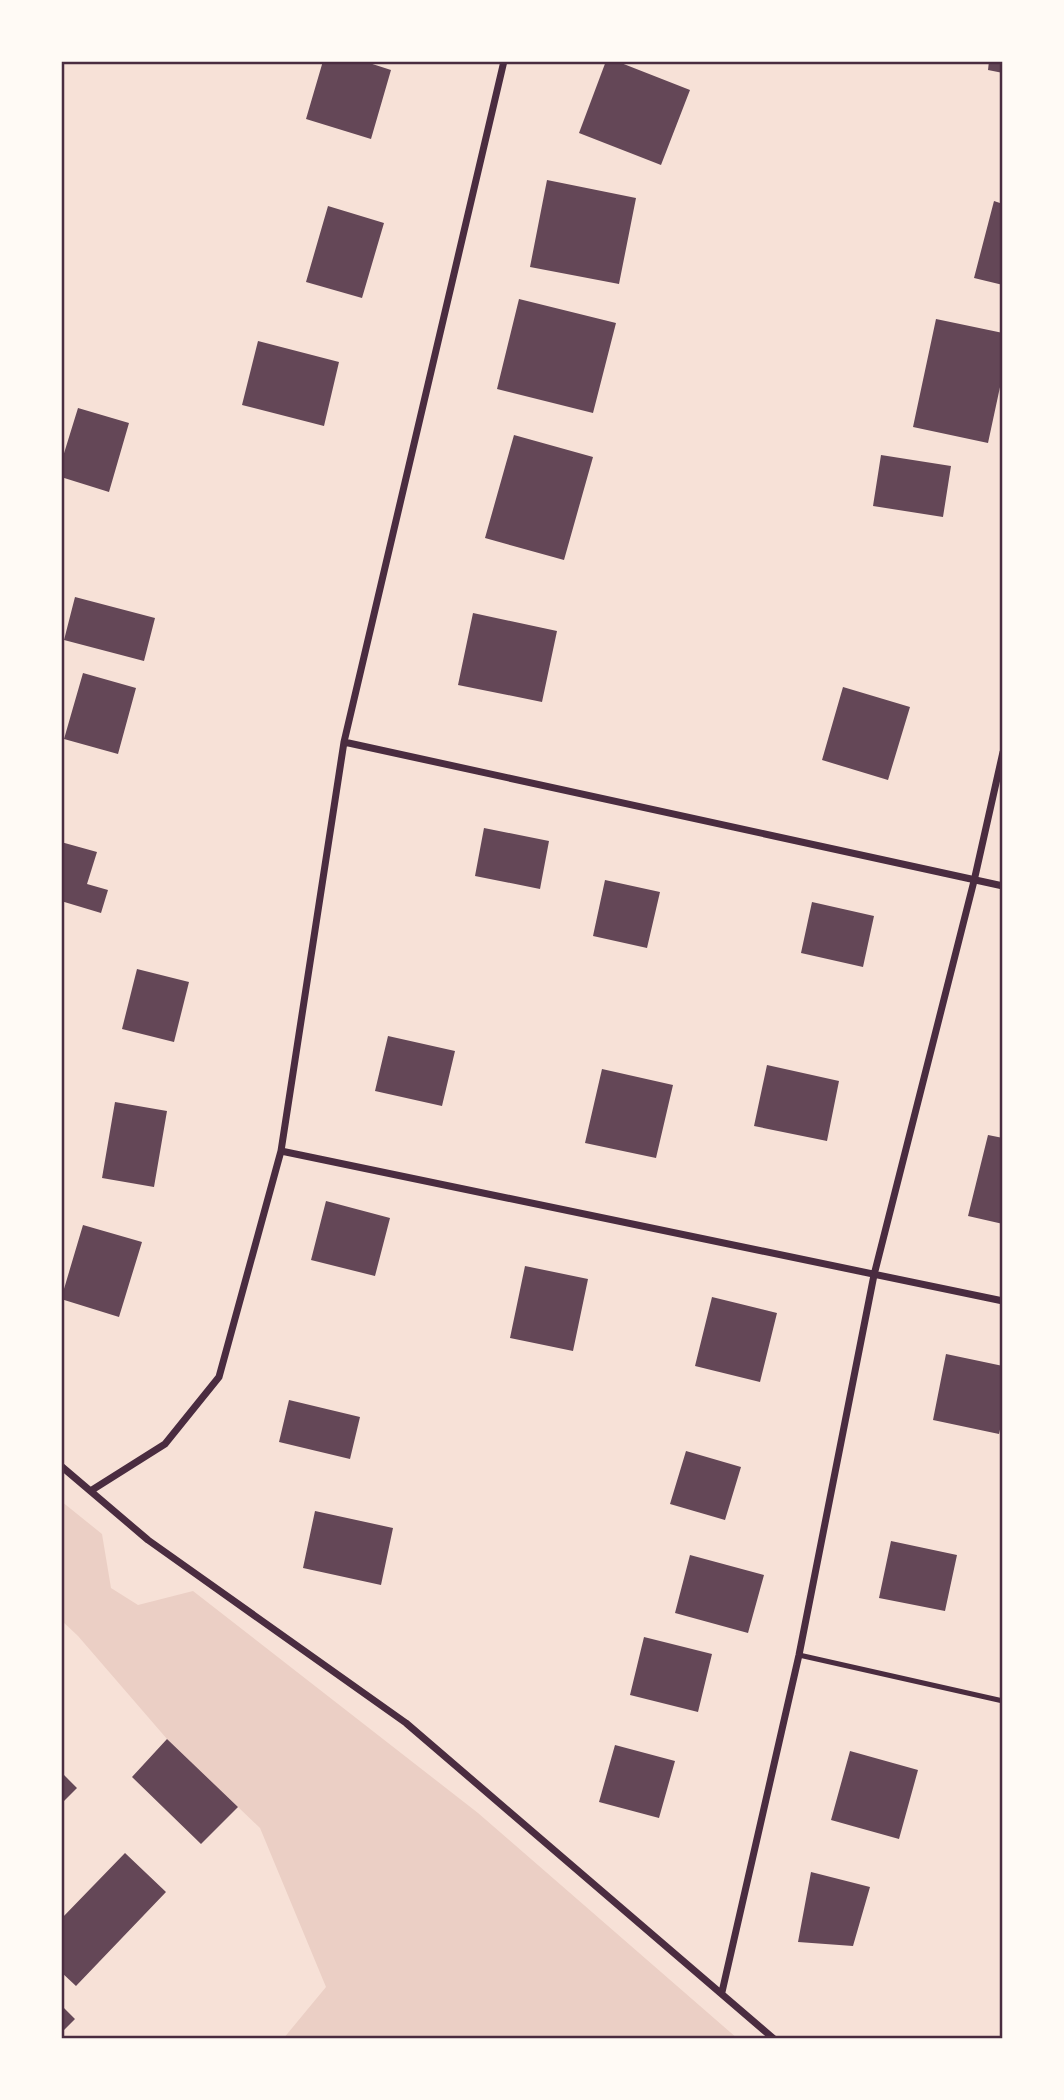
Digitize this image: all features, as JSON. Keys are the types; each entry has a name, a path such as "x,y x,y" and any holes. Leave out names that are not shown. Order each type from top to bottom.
{"street":[{"path":"92,1490 165,1444 219,1377 281,1150 344,742 504,61"},
{"path":"344,742 1003,886"},
{"path":"722,1992 799,1655 874,1275 974,881 1003,752"},
{"path":"281,1150 1003,1301"},
{"path":"61,1466 148,1540 406,1723 774,2039"}],"lane":[{"path":"799,1655 1003,1700"}],"shaded area":[{"path":"61,1501 102,1534 111,1588 138,1605 193,1591 478,1813 738,2039 283,2039 326,1987 260,1828 167,1739 61,1620"}],"building":[{"path":"323,61 363,61 391,70 371,139 306,119"},
{"path":"606,61 616,61 690,90 661,165 579,133"},
{"path":"989,61 1003,61 1003,73 988,70"},
{"path":"547,180 636,198 619,284 530,267"},
{"path":"994,201 1003,204 1003,285 974,278"},
{"path":"328,206 384,223 362,298 306,282"},
{"path":"519,299 616,323 593,413 497,389"},
{"path":"936,319 1003,333 1003,373 988,443 913,427"},
{"path":"258,341 339,362 324,426 242,405"},
{"path":"78,408 129,423 109,492 61,477 61,463"},
{"path":"514,435 593,457 564,560 485,538"},
{"path":"881,455 951,466 943,517 873,506"},
{"path":"75,597 155,618 144,661 64,640"},
{"path":"473,613 557,631 542,702 458,685"},
{"path":"83,673 136,688 118,754 64,739"},
{"path":"843,687 910,707 888,780 822,760"},
{"path":"484,828 549,841 540,889 475,876"},
{"path":"61,842 97,852 87,884 108,890 101,913 61,901"},
{"path":"605,880 660,892 647,948 593,936"},
{"path":"812,902 874,916 863,967 801,953"},
{"path":"137,969 189,982 174,1042 122,1029"},
{"path":"388,1036 455,1051 442,1106 375,1091"},
{"path":"767,1065 839,1081 827,1141 754,1126"},
{"path":"602,1069 673,1085 656,1158 585,1143"},
{"path":"115,1102 167,1111 154,1187 102,1178"},
{"path":"988,1135 1003,1138 1003,1224 968,1216"},
{"path":"326,1201 390,1218 375,1276 311,1260"},
{"path":"83,1225 142,1242 119,1317 61,1299"},
{"path":"525,1266 588,1279 573,1351 510,1338"},
{"path":"712,1297 777,1313 760,1382 695,1366"},
{"path":"946,1354 1003,1366 1003,1416 999,1434 933,1420"},
{"path":"289,1400 360,1417 350,1459 279,1442"},
{"path":"686,1451 741,1467 725,1520 670,1504"},
{"path":"315,1511 393,1528 381,1585 303,1568"},
{"path":"891,1541 957,1555 945,1611 879,1598"},
{"path":"690,1555 764,1575 748,1633 675,1613"},
{"path":"644,1637 712,1654 698,1712 630,1695"},
{"path":"167,1739 238,1807 201,1844 132,1777"},
{"path":"615,1745 675,1761 659,1818 599,1802"},
{"path":"850,1751 918,1770 899,1839 831,1820"},
{"path":"61,1772 77,1788 61,1804"},
{"path":"125,1853 166,1892 76,1986 61,1972 61,1919"},
{"path":"811,1872 870,1887 853,1946 798,1942"},
{"path":"61,2005 75,2019 61,2033"}]}
